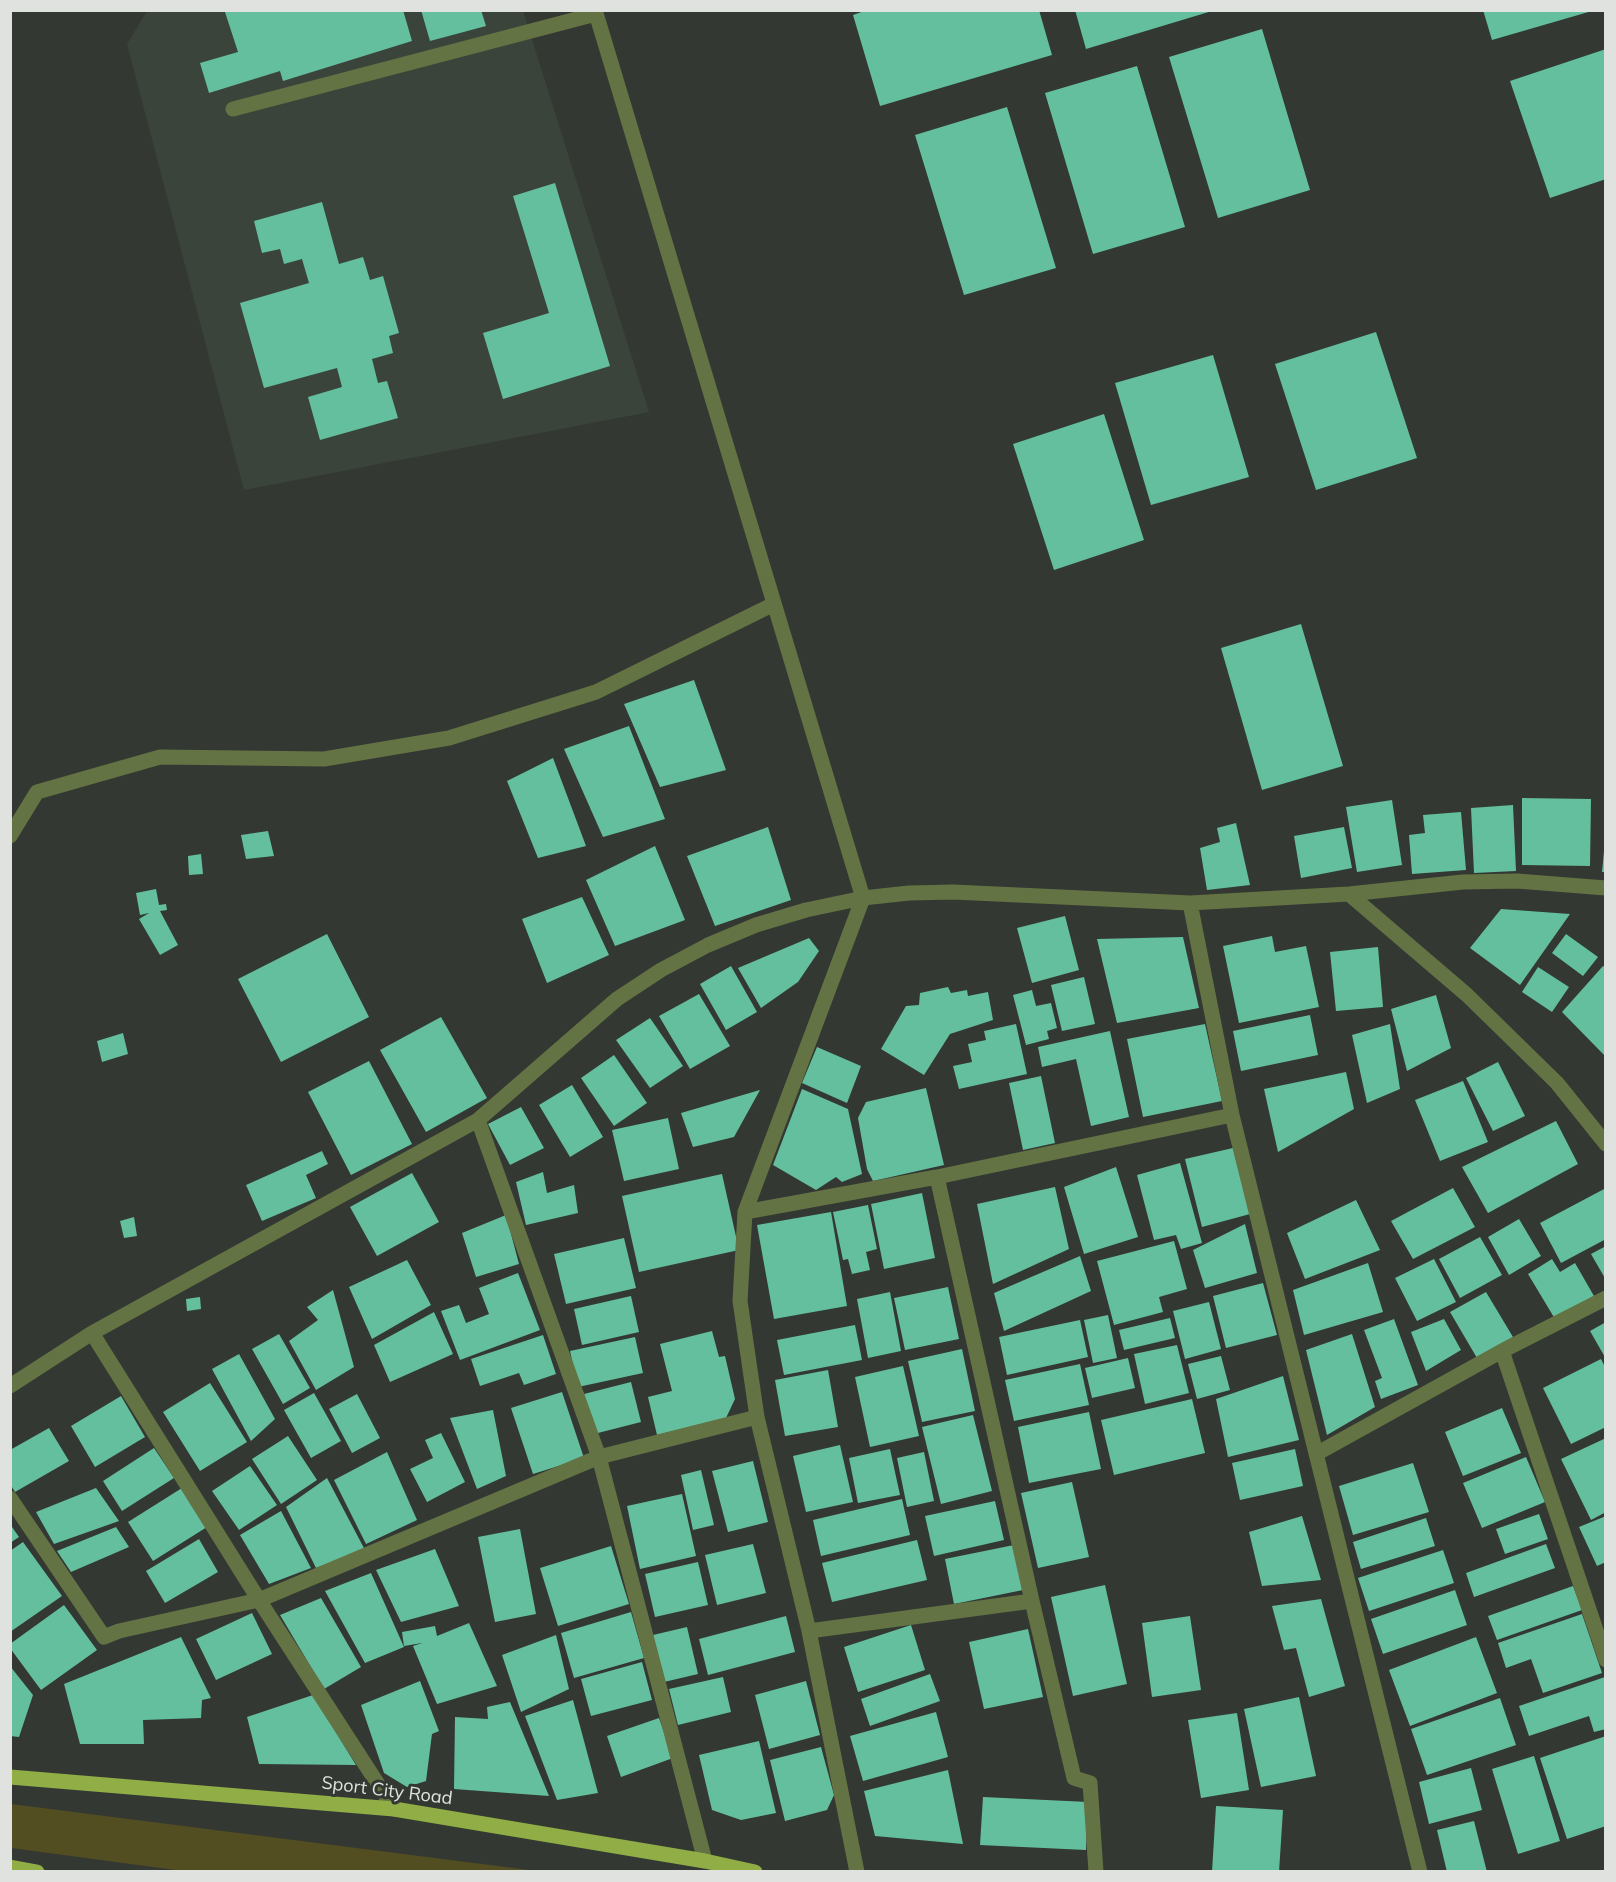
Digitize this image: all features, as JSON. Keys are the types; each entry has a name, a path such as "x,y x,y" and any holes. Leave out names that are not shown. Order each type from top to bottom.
{"main road":[{"name":"Sport City Road","path":"10,1777 394,1809 705,1861 755,1872"},
{"path":"10,1867 37,1872"}],"street":[{"path":"232,109 596,12 863,898 745,1212 740,1301 757,1416 809,1631 857,1872"},
{"path":"10,836 37,792 160,757 324,759 449,738 596,692 774,604"},
{"path":"10,1386 92,1333 478,1120 617,999 661,970 708,945 756,925 806,910 863,898 909,893 953,892 1190,903 1349,894 1463,882 1517,881 1605,888"},
{"path":"1349,894 1467,995 1557,1083 1605,1144"},
{"path":"1190,903 1232,1115 1420,1872"},
{"path":"745,1212 937,1177 1232,1115"},
{"path":"478,1120 599,1457 705,1861"},
{"path":"937,1177 1074,1778 1090,1783 1096,1872"},
{"path":"1316,1455 1502,1351 1605,1298"},
{"path":"92,1333 259,1600 394,1809"},
{"path":"1502,1351 1605,1660"},
{"path":"10,1498 104,1637 119,1631 259,1600 599,1457 757,1416"},
{"path":"809,1631 1032,1601"}],"shaded area":[{"path":"147,11 523,11 649,412 244,490 127,44"},
{"path":"11,1804 537,1871 183,1871 11,1848"}],"building":[{"path":"230,10 403,10 412,41 283,81 280,71 209,93 200,63 238,52 225,12"},
{"path":"421,10 481,10 486,26 430,41"},
{"path":"867,10 1039,10 1052,55 880,106 853,15"},
{"path":"1075,10 1212,10 1212,11 1086,49"},
{"path":"1483,10 1592,10 1592,11 1492,40"},
{"path":"1262,29 1310,190 1218,218 1169,57"},
{"path":"1606,49 1606,179 1550,198 1510,81"},
{"path":"1137,66 1185,227 1093,254 1045,93"},
{"path":"1007,107 1056,268 964,295 915,135"},
{"path":"555,183 610,366 503,399 483,333 549,313 513,196"},
{"path":"322,202 339,264 363,257 370,280 383,276 399,333 389,336 393,353 372,359 378,383 387,381 398,418 320,440 308,397 342,387 337,368 264,388 240,303 309,283 302,259 284,264 280,249 262,253 254,221"},
{"path":"1376,332 1417,458 1316,490 1275,364"},
{"path":"1213,355 1249,477 1151,505 1115,383"},
{"path":"1104,414 1144,540 1054,570 1013,444"},
{"path":"1301,624 1343,766 1262,790 1221,648"},
{"path":"694,680 726,770 660,787 624,704"},
{"path":"629,726 665,819 603,837 564,749"},
{"path":"553,758 586,846 538,858 507,781"},
{"path":"1522,798 1591,799 1590,866 1522,865"},
{"path":"1392,800 1402,865 1357,872 1346,807"},
{"path":"1513,805 1516,871 1474,873 1471,808"},
{"path":"1461,812 1466,870 1412,874 1409,835 1425,833 1423,815"},
{"path":"1236,823 1250,885 1207,890 1200,848 1220,842 1217,828"},
{"path":"768,827 791,900 715,926 687,856"},
{"path":"1344,827 1352,868 1301,878 1294,836"},
{"path":"268,831 274,856 246,859 241,835"},
{"path":"655,846 685,920 615,946 586,880"},
{"path":"1604,851 1606,851 1606,872 1602,872"},
{"path":"201,854 203,874 189,875 188,856"},
{"path":"156,889 159,905 166,904 167,910 160,911 178,945 160,955 139,919 149,913 140,915 136,893"},
{"path":"582,897 609,955 547,983 522,919"},
{"path":"1501,909 1570,914 1520,985 1470,948"},
{"path":"1065,916 1079,970 1032,983 1017,928"},
{"path":"327,934 369,1017 281,1062 238,979"},
{"path":"1566,934 1598,957 1583,976 1552,953"},
{"path":"1272,936 1275,952 1306,946 1319,1007 1239,1023 1223,946"},
{"path":"1183,937 1199,1008 1117,1023 1097,939"},
{"path":"809,938 819,951 798,982 761,1008 738,968"},
{"path":"1378,947 1383,1007 1336,1011 1330,952"},
{"path":"731,966 757,1012 726,1030 700,984"},
{"path":"1603,966 1606,968 1606,1057 1562,1012"},
{"path":"1538,967 1569,987 1552,1012 1522,992"},
{"path":"1084,977 1095,1024 1062,1031 1051,985"},
{"path":"948,987 951,993 967,990 968,996 988,992 993,1020 950,1034 924,1075 881,1049 906,1006 919,1005 920,993"},
{"path":"1032,990 1036,1006 1051,1003 1057,1028 1047,1031 1049,1039 1026,1045 1013,995"},
{"path":"699,994 730,1046 690,1069 659,1016"},
{"path":"1436,995 1451,1048 1407,1071 1391,1009"},
{"path":"1310,1015 1318,1055 1241,1071 1233,1031"},
{"path":"441,1017 487,1098 426,1132 380,1050"},
{"path":"650,1018 683,1066 650,1088 616,1040"},
{"path":"1016,1024 1027,1074 959,1089 953,1066 972,1062 968,1044 986,1040 984,1031"},
{"path":"1205,1024 1222,1101 1143,1117 1127,1039"},
{"path":"1390,1024 1400,1089 1367,1103 1352,1035"},
{"path":"1110,1031 1129,1117 1091,1126 1076,1059 1042,1067 1038,1047"},
{"path":"123,1033 128,1054 102,1062 97,1041"},
{"path":"817,1047 861,1066 847,1103 802,1083"},
{"path":"614,1055 647,1103 614,1126 581,1078"},
{"path":"369,1061 412,1144 351,1175 308,1092"},
{"path":"1498,1062 1525,1116 1493,1131 1466,1078"},
{"path":"1346,1072 1354,1109 1278,1152 1264,1089"},
{"path":"1041,1076 1055,1143 1023,1150 1009,1083"},
{"path":"1463,1081 1488,1142 1440,1161 1415,1100"},
{"path":"572,1085 603,1137 570,1157 539,1105"},
{"path":"926,1088 944,1165 873,1181 867,1169 858,1118 866,1102"},
{"path":"802,1089 848,1109 862,1174 842,1182 836,1177 816,1190 773,1165"},
{"path":"760,1090 734,1137 693,1147 681,1113"},
{"path":"521,1107 544,1148 510,1165 488,1124"},
{"path":"668,1118 679,1169 624,1181 612,1130"},
{"path":"1556,1121 1578,1164 1488,1213 1462,1167"},
{"path":"1233,1148 1250,1214 1202,1227 1185,1159"},
{"path":"322,1151 328,1164 306,1175 316,1198 262,1221 246,1185"},
{"path":"1180,1163 1202,1243 1181,1249 1176,1235 1154,1240 1137,1175"},
{"path":"1116,1167 1138,1237 1084,1254 1064,1187"},
{"path":"543,1172 547,1193 574,1185 578,1213 526,1225 516,1182"},
{"path":"412,1173 439,1222 377,1256 350,1207"},
{"path":"722,1174 739,1250 639,1272 622,1196"},
{"path":"1055,1187 1069,1249 993,1284 977,1204"},
{"path":"1453,1188 1475,1227 1413,1259 1391,1221"},
{"path":"1606,1188 1606,1239 1561,1263 1540,1223"},
{"path":"922,1193 935,1258 884,1269 871,1204"},
{"path":"1356,1200 1380,1250 1305,1279 1287,1233"},
{"path":"868,1205 877,1249 866,1252 870,1270 852,1274 848,1259 843,1260 833,1212"},
{"path":"831,1212 847,1306 774,1319 757,1225"},
{"path":"506,1215 519,1264 476,1277 462,1233"},
{"path":"134,1217 137,1236 124,1238 120,1221"},
{"path":"1519,1219 1541,1256 1509,1275 1488,1237"},
{"path":"1245,1224 1257,1273 1205,1288 1193,1250"},
{"path":"1480,1237 1502,1275 1460,1298 1439,1259"},
{"path":"624,1238 636,1288 566,1304 554,1254"},
{"path":"1174,1241 1187,1289 1159,1297 1163,1312 1114,1325 1097,1261"},
{"path":"1606,1246 1606,1280 1591,1254"},
{"path":"1080,1256 1091,1291 1004,1331 994,1293"},
{"path":"1434,1259 1456,1302 1417,1321 1395,1278"},
{"path":"1552,1259 1560,1272 1575,1263 1594,1296 1555,1319 1528,1274"},
{"path":"407,1260 431,1305 372,1339 349,1287"},
{"path":"1368,1263 1383,1312 1304,1335 1293,1290"},
{"path":"518,1273 540,1330 460,1360 441,1311 459,1305 466,1323 489,1314 479,1288"},
{"path":"1263,1283 1277,1335 1226,1348 1213,1296"},
{"path":"948,1287 959,1339 905,1350 894,1298"},
{"path":"333,1290 354,1367 316,1390 289,1341 318,1320 307,1307"},
{"path":"890,1292 901,1351 868,1358 857,1299"},
{"path":"1486,1292 1513,1337 1477,1358 1450,1312"},
{"path":"631,1296 639,1332 582,1345 574,1309"},
{"path":"200,1297 201,1309 187,1311 186,1299"},
{"path":"1209,1302 1221,1349 1185,1359 1173,1311"},
{"path":"434,1312 453,1354 390,1382 374,1345"},
{"path":"1108,1315 1117,1358 1093,1363 1084,1320"},
{"path":"1170,1318 1175,1338 1124,1350 1119,1330"},
{"path":"1394,1319 1418,1385 1381,1399 1375,1381 1382,1378 1364,1330"},
{"path":"1444,1319 1461,1350 1426,1371 1411,1332"},
{"path":"1080,1320 1088,1357 1007,1375 999,1337"},
{"path":"1606,1322 1606,1359 1590,1331"},
{"path":"855,1325 862,1360 784,1375 777,1340"},
{"path":"712,1331 719,1357 725,1356 735,1399 726,1418 657,1435 648,1397 672,1391 660,1344"},
{"path":"279,1334 310,1388 283,1404 252,1349"},
{"path":"1352,1334 1375,1407 1327,1435 1306,1350"},
{"path":"543,1335 556,1374 524,1385 519,1373 480,1386 471,1359"},
{"path":"635,1337 643,1373 578,1387 570,1351"},
{"path":"1177,1345 1189,1393 1145,1404 1134,1354"},
{"path":"962,1349 975,1411 922,1422 908,1361"},
{"path":"239,1354 275,1419 251,1441 212,1369"},
{"path":"1221,1356 1230,1390 1197,1399 1188,1364"},
{"path":"1128,1358 1135,1388 1092,1398 1085,1368"},
{"path":"1601,1359 1606,1369 1606,1427 1571,1444 1543,1388"},
{"path":"1080,1364 1089,1405 1014,1421 1005,1380"},
{"path":"903,1366 919,1436 870,1447 855,1377"},
{"path":"828,1370 838,1427 785,1436 775,1380"},
{"path":"1283,1376 1299,1440 1228,1457 1216,1399"},
{"path":"631,1382 641,1422 594,1434 584,1394"},
{"path":"210,1383 247,1442 200,1471 163,1412"},
{"path":"562,1392 584,1458 533,1474 511,1408"},
{"path":"314,1393 341,1441 311,1458 284,1410"},
{"path":"357,1394 380,1438 352,1453 329,1409"},
{"path":"121,1396 145,1437 95,1467 71,1426"},
{"path":"1192,1399 1205,1453 1114,1475 1101,1420"},
{"path":"1502,1408 1521,1453 1463,1476 1445,1432"},
{"path":"493,1410 506,1476 477,1489 450,1418"},
{"path":"1089,1412 1101,1469 1029,1483 1018,1427"},
{"path":"973,1415 992,1491 941,1504 922,1427"},
{"path":"49,1428 69,1461 15,1492 10,1484 10,1450"},
{"path":"441,1433 465,1482 427,1502 410,1469 433,1458 425,1440"},
{"path":"288,1436 317,1480 281,1504 252,1459"},
{"path":"1606,1438 1606,1512 1591,1520 1561,1459"},
{"path":"840,1445 853,1502 806,1512 793,1456"},
{"path":"154,1448 174,1478 122,1511 103,1481"},
{"path":"890,1449 900,1495 858,1503 849,1458"},
{"path":"1295,1449 1303,1486 1240,1500 1232,1463"},
{"path":"387,1452 417,1520 366,1544 334,1480"},
{"path":"924,1452 934,1501 907,1507 897,1458"},
{"path":"1526,1457 1545,1502 1482,1528 1463,1483"},
{"path":"753,1461 768,1522 728,1532 712,1471"},
{"path":"1413,1463 1429,1512 1353,1535 1339,1486"},
{"path":"250,1466 277,1505 239,1530 212,1491"},
{"path":"701,1470 714,1525 693,1530 681,1475"},
{"path":"327,1478 365,1550 316,1568 286,1507"},
{"path":"1072,1482 1089,1557 1038,1568 1021,1493"},
{"path":"96,1488 119,1521 54,1544 36,1512"},
{"path":"182,1488 207,1527 153,1561 128,1522"},
{"path":"682,1494 696,1556 640,1569 627,1506"},
{"path":"902,1499 910,1535 821,1556 813,1520"},
{"path":"995,1501 1004,1540 934,1556 925,1516"},
{"path":"281,1511 311,1568 269,1584 240,1535"},
{"path":"1539,1514 1548,1539 1505,1554 1496,1529"},
{"path":"1302,1516 1321,1580 1262,1586 1249,1532"},
{"path":"1606,1516 1606,1562 1597,1566 1579,1527"},
{"path":"1426,1518 1435,1546 1361,1569 1353,1542"},
{"path":"10,1524 19,1537 10,1543"},
{"path":"116,1527 129,1547 71,1572 57,1551"},
{"path":"520,1529 536,1614 495,1622 478,1537"},
{"path":"199,1539 218,1572 165,1603 146,1571"},
{"path":"917,1540 927,1580 832,1602 822,1563"},
{"path":"23,1542 62,1596 10,1632 10,1551"},
{"path":"753,1544 766,1593 717,1605 705,1555"},
{"path":"1546,1544 1555,1568 1474,1597 1466,1573"},
{"path":"1014,1545 1023,1590 954,1604 945,1559"},
{"path":"611,1546 629,1604 558,1626 540,1568"},
{"path":"435,1549 459,1606 401,1622 376,1570"},
{"path":"1443,1550 1454,1583 1369,1611 1358,1578"},
{"path":"698,1562 708,1605 655,1617 645,1574"},
{"path":"371,1573 404,1647 365,1663 325,1591"},
{"path":"1105,1585 1127,1684 1073,1696 1051,1597"},
{"path":"1573,1586 1582,1610 1497,1640 1488,1616"},
{"path":"1455,1590 1467,1625 1383,1654 1371,1619"},
{"path":"321,1598 361,1667 324,1689 280,1615"},
{"path":"1321,1599 1345,1686 1309,1697 1296,1648 1284,1650 1272,1606"},
{"path":"64,1605 97,1650 41,1690 10,1648 10,1644"},
{"path":"631,1612 644,1658 574,1678 561,1633"},
{"path":"252,1613 272,1654 216,1680 196,1639"},
{"path":"1582,1614 1602,1673 1543,1693 1531,1659 1506,1668 1498,1643"},
{"path":"786,1616 795,1652 708,1675 699,1639"},
{"path":"1190,1616 1201,1690 1152,1697 1142,1623"},
{"path":"469,1623 497,1686 437,1704 413,1646 422,1643 404,1646 402,1632 435,1626 437,1636"},
{"path":"911,1625 925,1670 858,1692 844,1647"},
{"path":"687,1627 698,1674 664,1682 653,1635"},
{"path":"1028,1629 1043,1697 984,1709 969,1642"},
{"path":"556,1635 569,1689 521,1712 502,1655"},
{"path":"181,1637 211,1698 202,1700 201,1718 143,1720 144,1744 80,1744 64,1684"},
{"path":"1476,1637 1497,1693 1410,1726 1389,1670"},
{"path":"642,1662 652,1700 591,1716 581,1679"},
{"path":"10,1666 33,1695 19,1737 10,1736"},
{"path":"930,1674 940,1701 870,1726 861,1699"},
{"path":"723,1677 731,1712 678,1725 669,1689"},
{"path":"1605,1677 1606,1729 1594,1732 1589,1716 1529,1736 1519,1706"},
{"path":"420,1681 439,1731 432,1734 426,1781 407,1787 384,1773 361,1705"},
{"path":"806,1681 820,1735 769,1749 755,1695"},
{"path":"313,1695 356,1765 259,1764 247,1717"},
{"path":"1299,1697 1316,1776 1261,1787 1244,1709"},
{"path":"1500,1698 1516,1745 1427,1775 1411,1729"},
{"path":"573,1700 598,1793 557,1800 525,1716"},
{"path":"510,1702 549,1796 454,1789 455,1717 488,1719 487,1707"},
{"path":"936,1712 948,1757 863,1781 850,1736"},
{"path":"1237,1713 1249,1790 1201,1798 1188,1720"},
{"path":"659,1718 673,1758 621,1777 607,1736"},
{"path":"1606,1736 1606,1826 1567,1839 1540,1758"},
{"path":"759,1741 776,1813 741,1820 712,1810 699,1755"},
{"path":"821,1747 834,1795 827,1810 785,1821 770,1760"},
{"path":"1534,1756 1560,1841 1518,1854 1492,1769"},
{"path":"1471,1768 1482,1810 1429,1824 1419,1782"},
{"path":"948,1770 963,1844 875,1836 864,1791"},
{"path":"983,1797 1088,1802 1086,1850 980,1845"},
{"path":"1216,1806 1283,1810 1279,1872 1212,1872"},
{"path":"1474,1821 1487,1872 1447,1872 1437,1830"}]}
